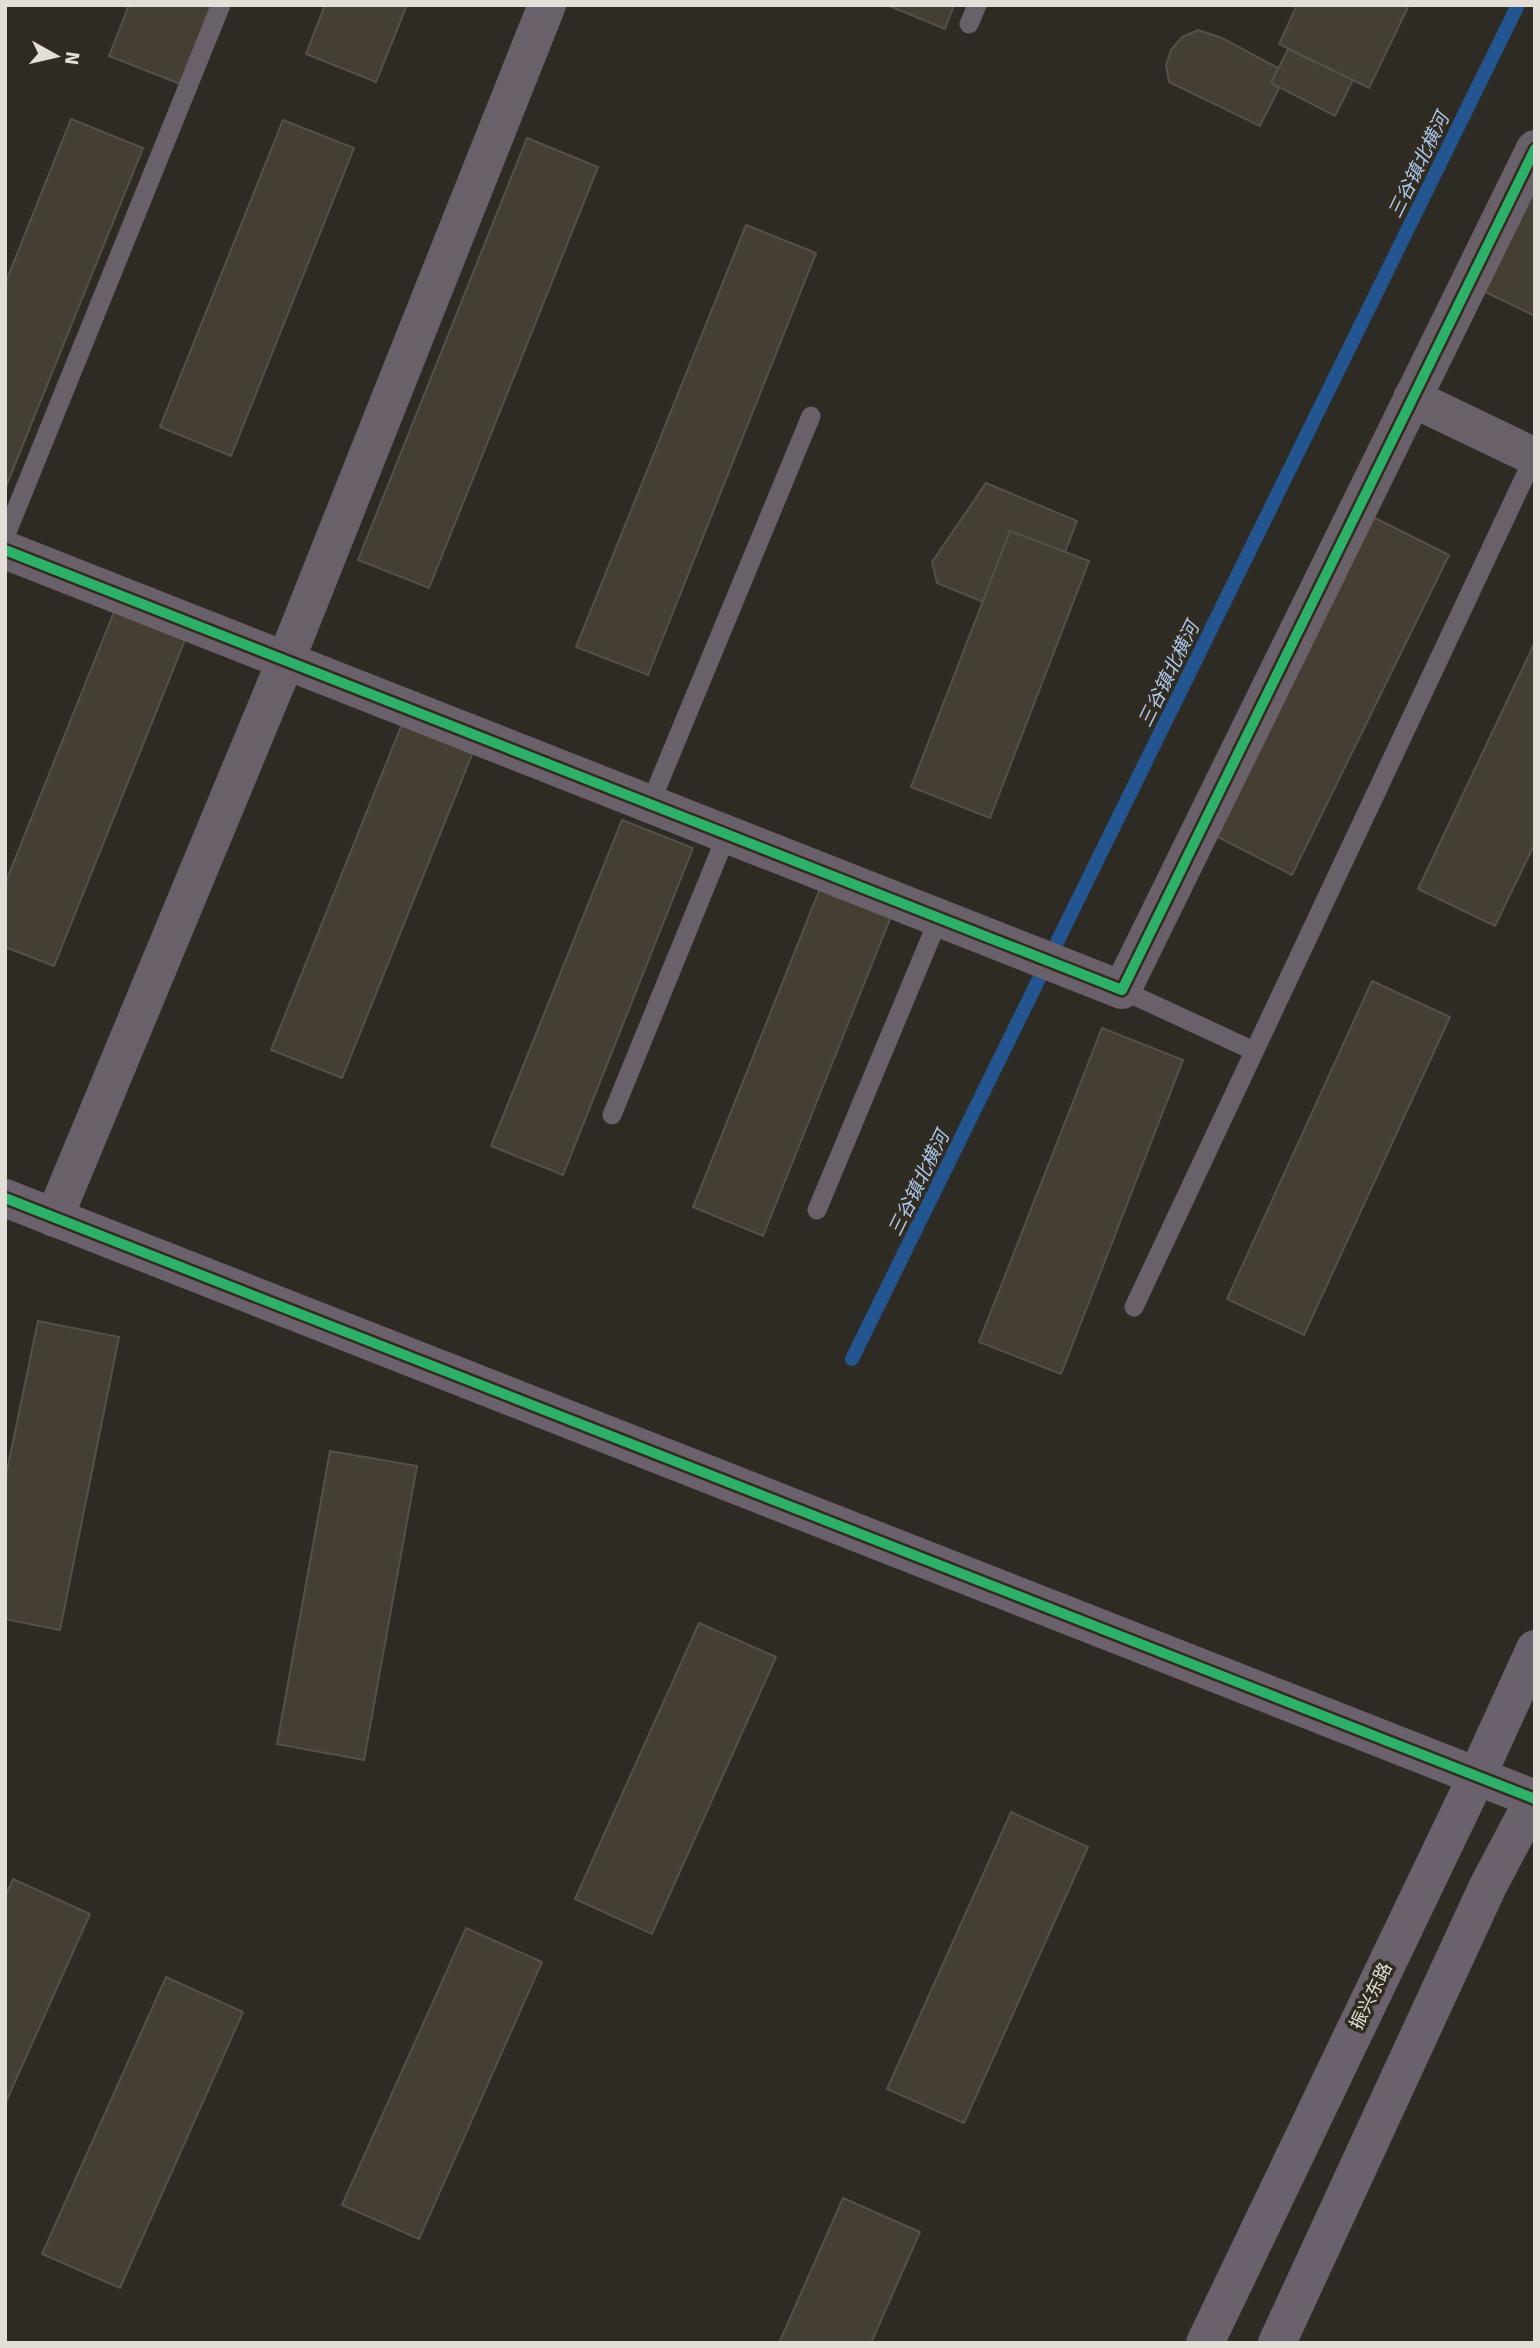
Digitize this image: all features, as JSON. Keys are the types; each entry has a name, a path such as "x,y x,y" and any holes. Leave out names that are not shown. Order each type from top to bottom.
{"street":[{"path":"54,1218 286,660 547,5"},
{"path":"5,550 1122,990 1535,149"},
{"path":"1412,398 1535,456"},
{"path":"5,1198 1534,1798 1483,1898 1277,2343"},
{"name":"振兴东路","path":"1205,2343 1535,1649"}],"lane":[{"path":"5,537 221,5"},
{"path":"969,24 976,5"},
{"path":"650,804 811,416"},
{"path":"1134,1307 1535,456"},
{"path":"612,1115 727,834"},
{"path":"817,1209 939,918"},
{"path":"1122,990 1254,1051"}],"building":[{"path":"129,5 211,5 180,84 109,56"},
{"path":"325,5 407,5 376,82 306,54"},
{"path":"887,5 954,5 945,29"},
{"path":"1297,5 1409,5 1369,88 1279,44"},
{"path":"1198,30 1222,38 1278,68 1271,83 1279,88 1260,126 1169,82 1166,65 1171,50 1182,37"},
{"path":"1288,49 1353,80 1335,116 1271,83"},
{"path":"71,119 143,148 5,489 5,284"},
{"path":"283,120 354,148 231,456 160,427"},
{"path":"527,138 598,167 429,588 358,560"},
{"path":"1535,170 1535,316 1477,288"},
{"path":"746,225 816,253 648,675 576,647"},
{"path":"986,483 1077,521 1065,552 1010,531 983,602 937,583 932,562"},
{"path":"1371,516 1449,555 1292,875 1214,835"},
{"path":"1010,531 1089,561 990,818 911,787"},
{"path":"114,612 185,640 54,966 5,947 5,884"},
{"path":"1535,642 1535,843 1495,926 1418,889"},
{"path":"402,724 473,752 342,1078 271,1050"},
{"path":"622,820 693,848 563,1175 491,1146"},
{"path":"823,881 894,909 763,1236 693,1207"},
{"path":"1372,981 1450,1017 1304,1335 1227,1299"},
{"path":"1102,1028 1183,1060 1061,1374 979,1342"},
{"path":"38,1321 119,1337 60,1630 5,1619 5,1480"},
{"path":"330,1451 417,1466 364,1760 277,1744"},
{"path":"699,1623 776,1657 652,1934 575,1899"},
{"path":"1011,1812 1088,1847 964,2123 887,2089"},
{"path":"13,1879 90,1914 5,2104 5,1897"},
{"path":"466,1928 542,1962 419,2239 342,2205"},
{"path":"166,1977 243,2012 120,2288 42,2254"},
{"path":"843,2198 920,2232 871,2343 779,2343"}],"waterway":[{"name":"三谷镇北横河","path":"852,1359 1518,5"}],"cycle path":[{"path":"5,550 1122,990 1535,149"},
{"path":"5,1198 1535,1799"}]}
